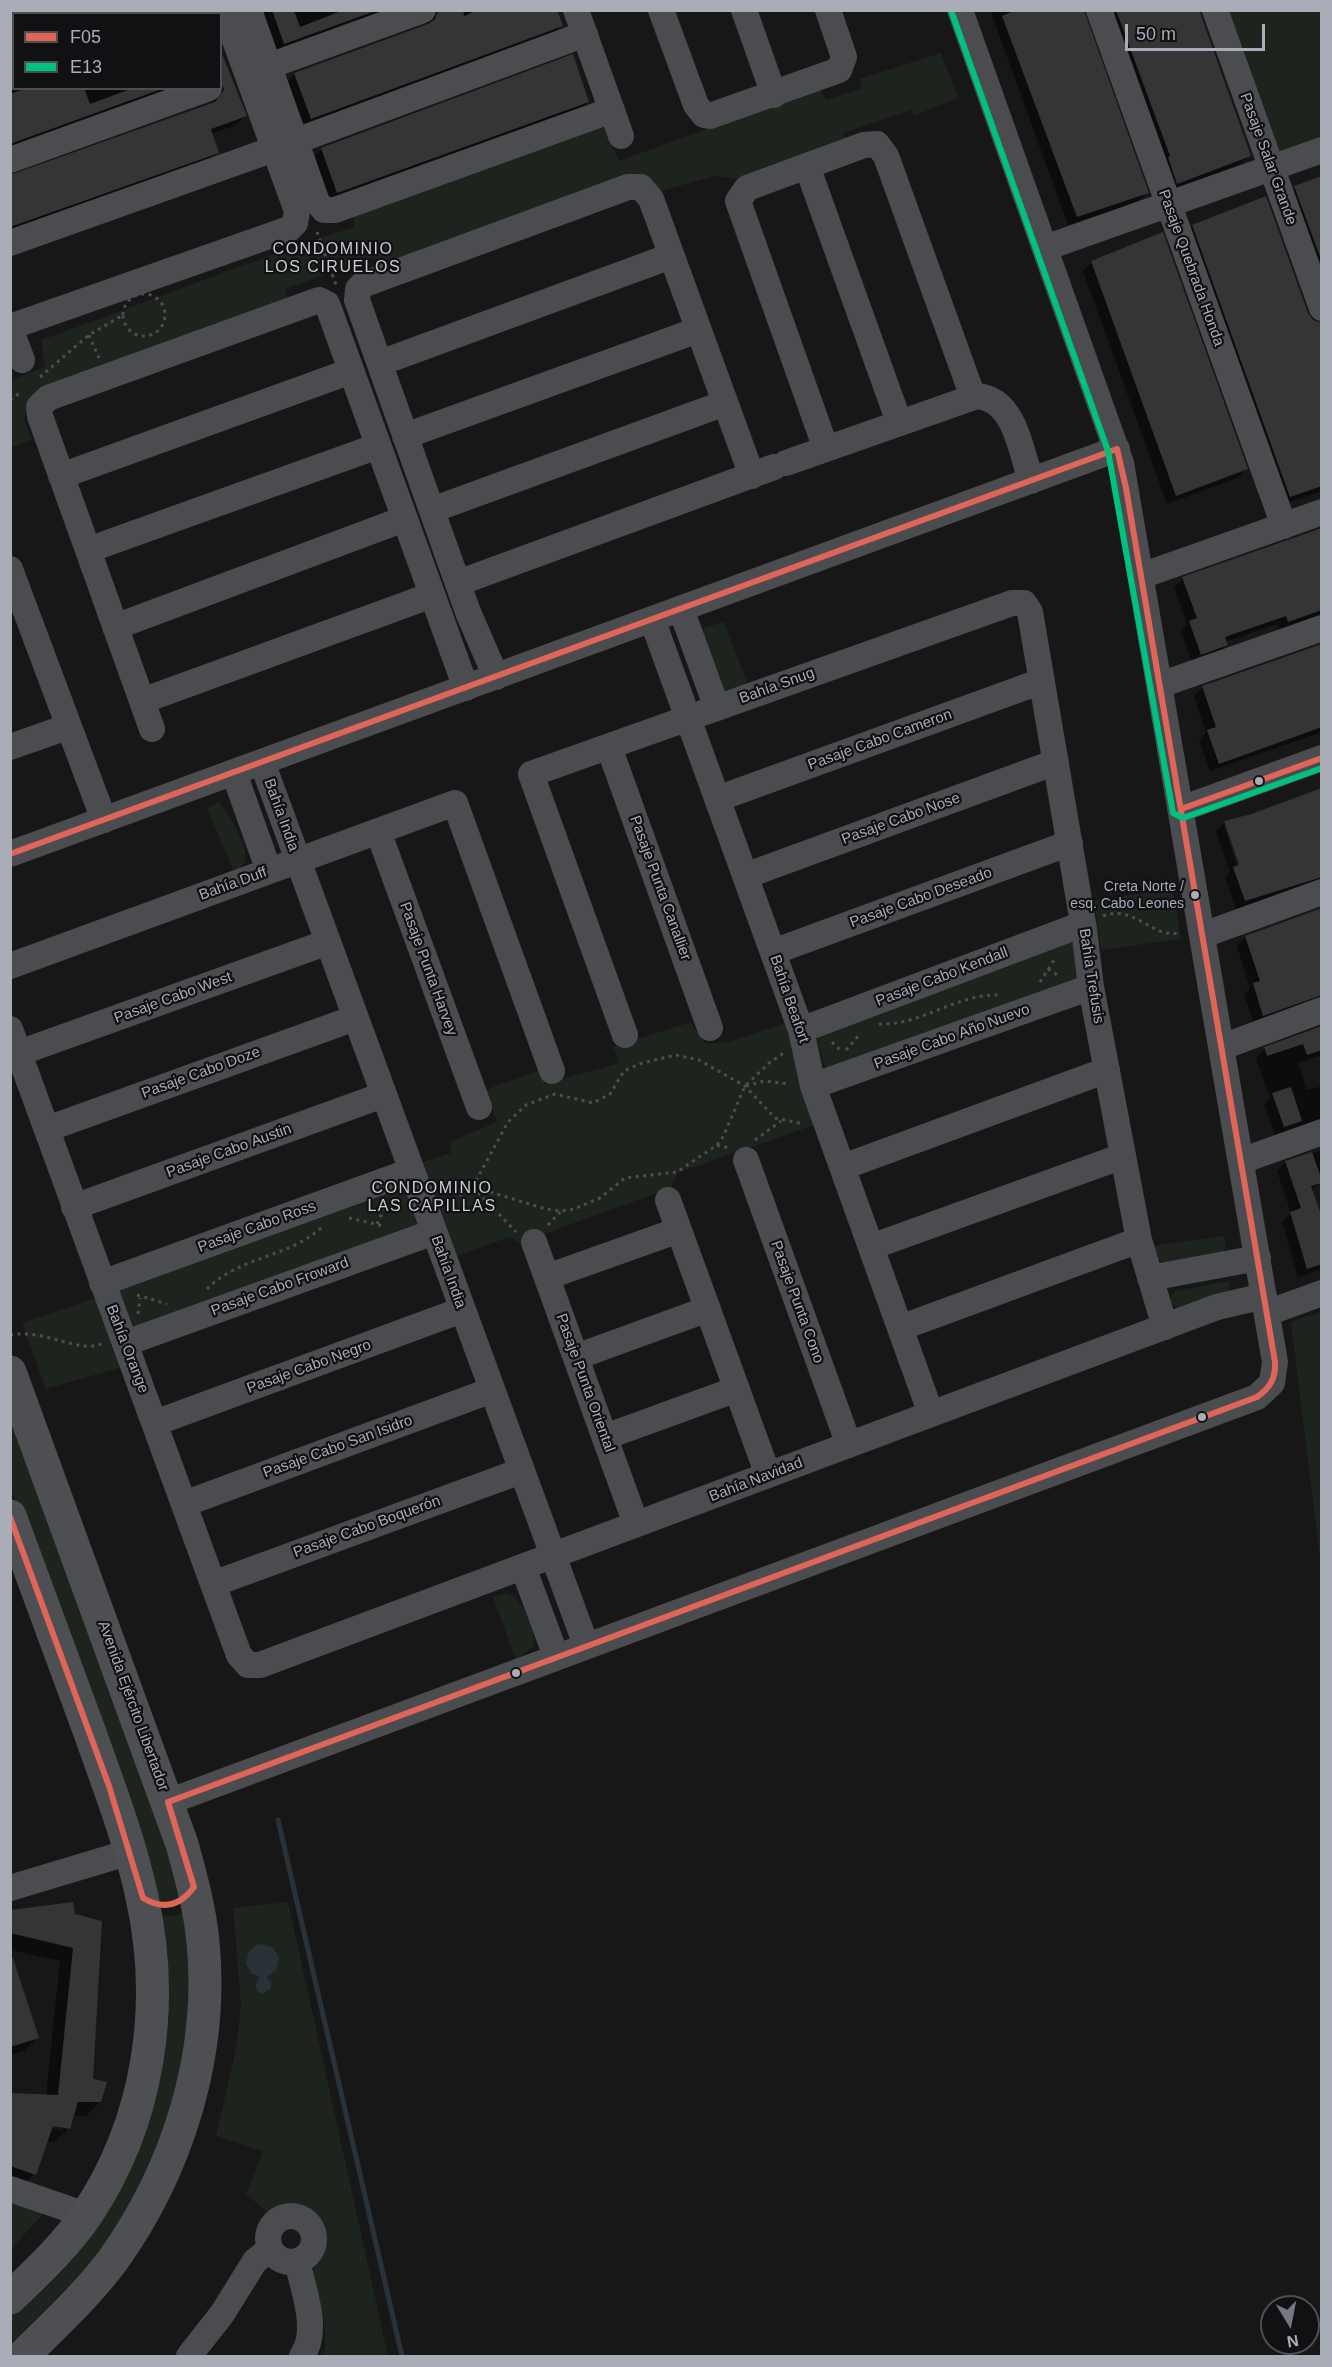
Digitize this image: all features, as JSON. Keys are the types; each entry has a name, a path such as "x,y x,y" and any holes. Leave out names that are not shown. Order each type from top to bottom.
{"main road":[{"name":"Avenida Ejército Libertador","path":"10,1372 168,1802 194,1887 200,1916 205,1970 203,2028 191,2090 172,2152 143,2212 112,2260 75,2304 23,2356"},
{"path":"10,1516 130,1852 143,1898 153,1978 151,2034 146,2067 139,2100 121,2151 86,2215 52,2256 10,2298"},
{"path":"143,1898 156,1905 171,1906 185,1899 194,1887"}],"street":[{"path":"29,370 10,327 289,229 296,223 297,211 285,145 258,70 224,10"},
{"path":"249,10 258,70"},
{"path":"222,83 423,10"},
{"path":"662,10 699,111 710,116 834,74 843,66 844,57 828,10"},
{"path":"744,10 774,95"},
{"path":"168,1802 1257,1397 1272,1383 1276,1370 1266,1304 1160,685 1117,449 960,10"},
{"name":"Pasaje Quebrada Honda","path":"1098,10 1284,525"},
{"name":"Pasaje Salar Grande","path":"1215,10 1322,308"},
{"path":"10,243 285,145 581,22 621,136"},
{"path":"10,160 203,90"},
{"path":"285,145 317,202 324,210 330,211 612,110"},
{"path":"826,449 738,205 739,196 747,188 869,143 881,147 973,396"},
{"path":"1045,248 1322,150"},
{"path":"807,166 900,422"},
{"path":"496,677 458,583 357,300 357,294 362,285 628,186 641,187 649,194 725,403 771,469"},
{"path":"380,363 672,256"},
{"path":"152,729 39,412 44,400 319,300 327,304 466,688"},
{"path":"405,436 698,330"},
{"path":"61,476 351,371"},
{"path":"458,583 973,396 989,398 1007,413 1031,481"},
{"path":"432,510 725,403"},
{"path":"88,550 378,446"},
{"path":"10,854 1117,449"},
{"path":"1141,576 1322,512"},
{"path":"116,627 404,519"},
{"path":"10,569 67,727 104,820"},
{"path":"142,700 432,595"},
{"name":"Bahía Snug","path":"625,1035 531,774 1016,601 1024,603"},
{"name":"Bahía Trefusis","path":"1024,603 1030,612 1070,843 1091,987 1138,1240 1165,1327"},
{"path":"681,609 717,708"},
{"name":"Bahía Beafort","path":"652,619 801,1030 813,1083 826,1122 931,1414"},
{"path":"1160,685 1322,628"},
{"name":"Pasaje Cabo Cameron","path":"717,799 1042,681"},
{"path":"10,747 67,727"},
{"name":"Pasaje Punta Canallier","path":"609,747 710,1028"},
{"path":"1181,809 1322,758"},
{"name":"Bahía India","path":"262,762 586,1645"},
{"name":"Pasaje Cabo Nose","path":"745,876 1056,762"},
{"name":"Bahía India","path":"234,773 269,871"},
{"name":"Bahía Duff","path":"10,966 455,803 552,1071"},
{"name":"Pasaje Punta Harvey","path":"378,831 479,1107"},
{"name":"Pasaje Cabo Deseado","path":"773,952 1070,843"},
{"path":"1203,935 1322,892"},
{"name":"Pasaje Cabo Kendall","path":"801,1030 1083,926"},
{"name":"Pasaje Cabo West","path":"19,1053 328,942"},
{"name":"Pasaje Cabo Año Nuevo","path":"813,1083 1091,987"},
{"path":"1222,1047 1322,1010"},
{"name":"Pasaje Cabo Doze","path":"46,1129 355,1018"},
{"name":"Bahía Orange","path":"10,1029 74,1206 109,1280 124,1338 241,1659 248,1665"},
{"path":"843,1167 1107,1070"},
{"name":"Pasaje Cabo Austin","path":"74,1206 383,1095"},
{"path":"1241,1161 1322,1132"},
{"path":"871,1247 1123,1156"},
{"name":"Pasaje Punta Cono","path":"746,1160 849,1445"},
{"name":"Pasaje Cabo Ross","path":"109,1280 411,1171"},
{"path":"668,1200 768,1475"},
{"name":"Pasaje Cabo Froward","path":"124,1338 431,1225"},
{"path":"547,1277 679,1230"},
{"path":"900,1328 1138,1240"},
{"name":"Pasaje Punta Oriental","path":"534,1242 636,1524"},
{"path":"1150,1278 1258,1258"},
{"name":"Bahía Navidad","path":"248,1665 260,1665 1229,1303 1266,1304 1322,1293"},
{"path":"576,1357 708,1309"},
{"name":"Pasaje Cabo Negro","path":"155,1423 462,1310"},
{"path":"605,1437 737,1389"},
{"name":"Pasaje Cabo San Isidro","path":"184,1504 492,1390"},
{"name":"Pasaje Cabo Boquerón","path":"213,1584 521,1471"},
{"path":"523,1567 556,1656"},
{"path":"10,1888 130,1852"},
{"path":"10,2189 86,2215"},
{"path":"288,2216 304,2220 311,2227 314,2243 305,2258 297,2261 281,2260 270,2249 269,2232 273,2224 288,2216"},
{"path":"189,2356 222,2314 255,2261 270,2249"},
{"path":"297,2261 310,2331 309,2344 302,2356"}],"path":[{"path":"296,223 313,220 339,292"},
{"path":"29,370 123,315 129,300 143,294 158,299 165,316 159,329 147,335 133,333 124,322 123,315"},
{"path":"10,400 30,387"},
{"path":"1036,988 1059,953 1083,926 1099,917 1112,912 1140,919 1161,932 1175,933"},
{"path":"869,1025 896,1025 967,998 1006,995"},
{"path":"745,1086 764,1081 799,1087 813,1083 831,1068 864,1029"},
{"path":"431,1225 442,1211 473,1186 508,1122 526,1105 555,1094 592,1102 610,1095 624,1071 642,1063 676,1055 699,1060 745,1086 775,1118 800,1124 826,1122"},
{"path":"473,1186 492,1190 546,1209 561,1211 574,1209 600,1198 625,1178 677,1172 717,1145 723,1137 745,1086"},
{"path":"473,1186 519,1235 534,1242"},
{"path":"344,1219 353,1218 387,1227"},
{"path":"205,1291 223,1275 310,1238 326,1224"},
{"path":"109,1280 140,1298 173,1306"},
{"path":"10,1335 30,1332 86,1346 98,1346 124,1338 137,1321 140,1298"}],"shaded area":[{"path":"1225,11 1321,11 1321,144 1277,153"},
{"path":"941,53 958,98 914,116 911,110 843,133 847,142 741,179 714,176 379,271 374,257 285,289 290,305 33,400 24,418 32,440 11,447 11,380 45,367 41,340 354,227 354,214 602,125 619,161 819,88 826,100 862,88 860,79"},
{"path":"724,622 749,687 730,694 721,689 702,638 704,628"},
{"path":"219,802 233,822 244,849 244,863 235,874 207,808"},
{"path":"1173,889 1181,939 1101,950 1094,900"},
{"path":"1072,936 1078,985 827,1074 815,1032"},
{"path":"691,1022 705,1043 729,1042 785,1023 800,1064 814,1125 678,1173 670,1188 520,1243 509,1237 452,1258 416,1164 451,1153 450,1142 497,1122 485,1090 538,1071 545,1084 619,1063 613,1047"},
{"path":"409,1179 423,1230 134,1335 115,1283"},
{"path":"1224,1236 1226,1248 1223,1253 1162,1263 1154,1257 1152,1246"},
{"path":"1229,1281 1229,1293 1179,1311 1169,1300 1175,1291"},
{"path":"99,1297 126,1366 46,1389 22,1323"},
{"path":"1322,1312 1321,1567 1291,1322"},
{"path":"10,1407 185,1893 174,1900 162,1901 153,1898 11,1489"},
{"path":"507,1593 523,1608 534,1639 534,1646 516,1660 493,1597"},
{"path":"288,1902 388,2356 323,2356 324,2326 313,2275 322,2250 320,2231 315,2224 299,2216 271,2215 246,2194 263,2151 216,2136 236,2049 241,2005 233,1908"},
{"path":"192,1908 193,2041 138,2209 11,2356 11,2315 34,2292 112,2192 157,1913 175,1916"},
{"path":"258,1944 272,1947 279,1957 276,1970 266,1977 271,1982 271,1988 263,1994 258,1992 255,1986 260,1977 252,1974 246,1964 249,1951"},
{"path":"11,2174 62,2193 11,2249"}],"building":[{"path":"272,10 294,10 300,27 344,10 378,10 284,44"},
{"path":"438,10 463,10 464,16 478,10 557,10 563,26 311,119 294,73 428,24 435,19"},
{"path":"1016,10 1084,10 1149,193 1077,217 1002,16"},
{"path":"1116,10 1199,10 1251,156 1177,184 1168,157 1170,156"},
{"path":"222,54 247,116 211,129 219,153 10,227 10,175 215,102 224,90"},
{"path":"573,54 589,102 337,193 321,148"},
{"path":"21,90 85,90 90,104 128,90 158,90 10,144 10,94"},
{"path":"1322,176 1322,262 1294,186"},
{"path":"1266,196 1308,313 1313,320 1322,323 1322,486 1290,497 1192,225"},
{"path":"1163,232 1248,469 1176,496 1091,261"},
{"path":"1322,528 1322,610 1288,622 1286,616 1225,637 1228,645 1201,655 1189,621 1197,618 1182,577"},
{"path":"1322,644 1322,727 1219,764 1207,730 1216,727 1202,686"},
{"path":"1322,788 1322,877 1245,901 1233,867 1239,865 1224,821 1251,814"},
{"path":"1322,908 1322,995 1263,1016 1253,983 1260,981 1245,936"},
{"path":"1322,1026 1322,1050 1307,1055 1303,1044 1267,1056 1264,1047"},
{"path":"1291,1087 1302,1121 1284,1127 1272,1093"},
{"path":"1312,1152 1322,1180 1322,1183 1311,1186 1322,1218 1322,1264 1307,1269 1290,1212 1301,1208 1285,1161"},
{"path":"73,1902 75,1914 102,1921 93,2079 107,2082 101,2102 78,2102 70,2129 53,2126 36,2175 10,2166 10,2093 58,2095 73,1948 10,1933 10,1910"},
{"path":"13,1958 39,2038 10,2047 10,1959"}],"waterway":[{"path":"278,1820 402,2356"}],"transit line":[{"name":"E13","path":"952,13 1108,451 1173,813 1183,818 1322,768"},
{"name":"F05","path":"10,854 1117,449"},
{"name":"F05","path":"10,1517 109,1786 143,1898 164,1905 177,1902 194,1887 168,1802 1257,1397 1265,1390 1273,1378 1275,1362 1126,488 1117,449"},
{"name":"F05","path":"1181,809 1322,758"}],"place":[{"name":"Creta Norte / esq. Cabo Leones","path":"1195,895"}],"district":[{"name":"CONDOMINIO LOS CIRUELOS","path":"333,259"},
{"name":"CONDOMINIO LAS CAPILLAS","path":"432,1198"}]}
